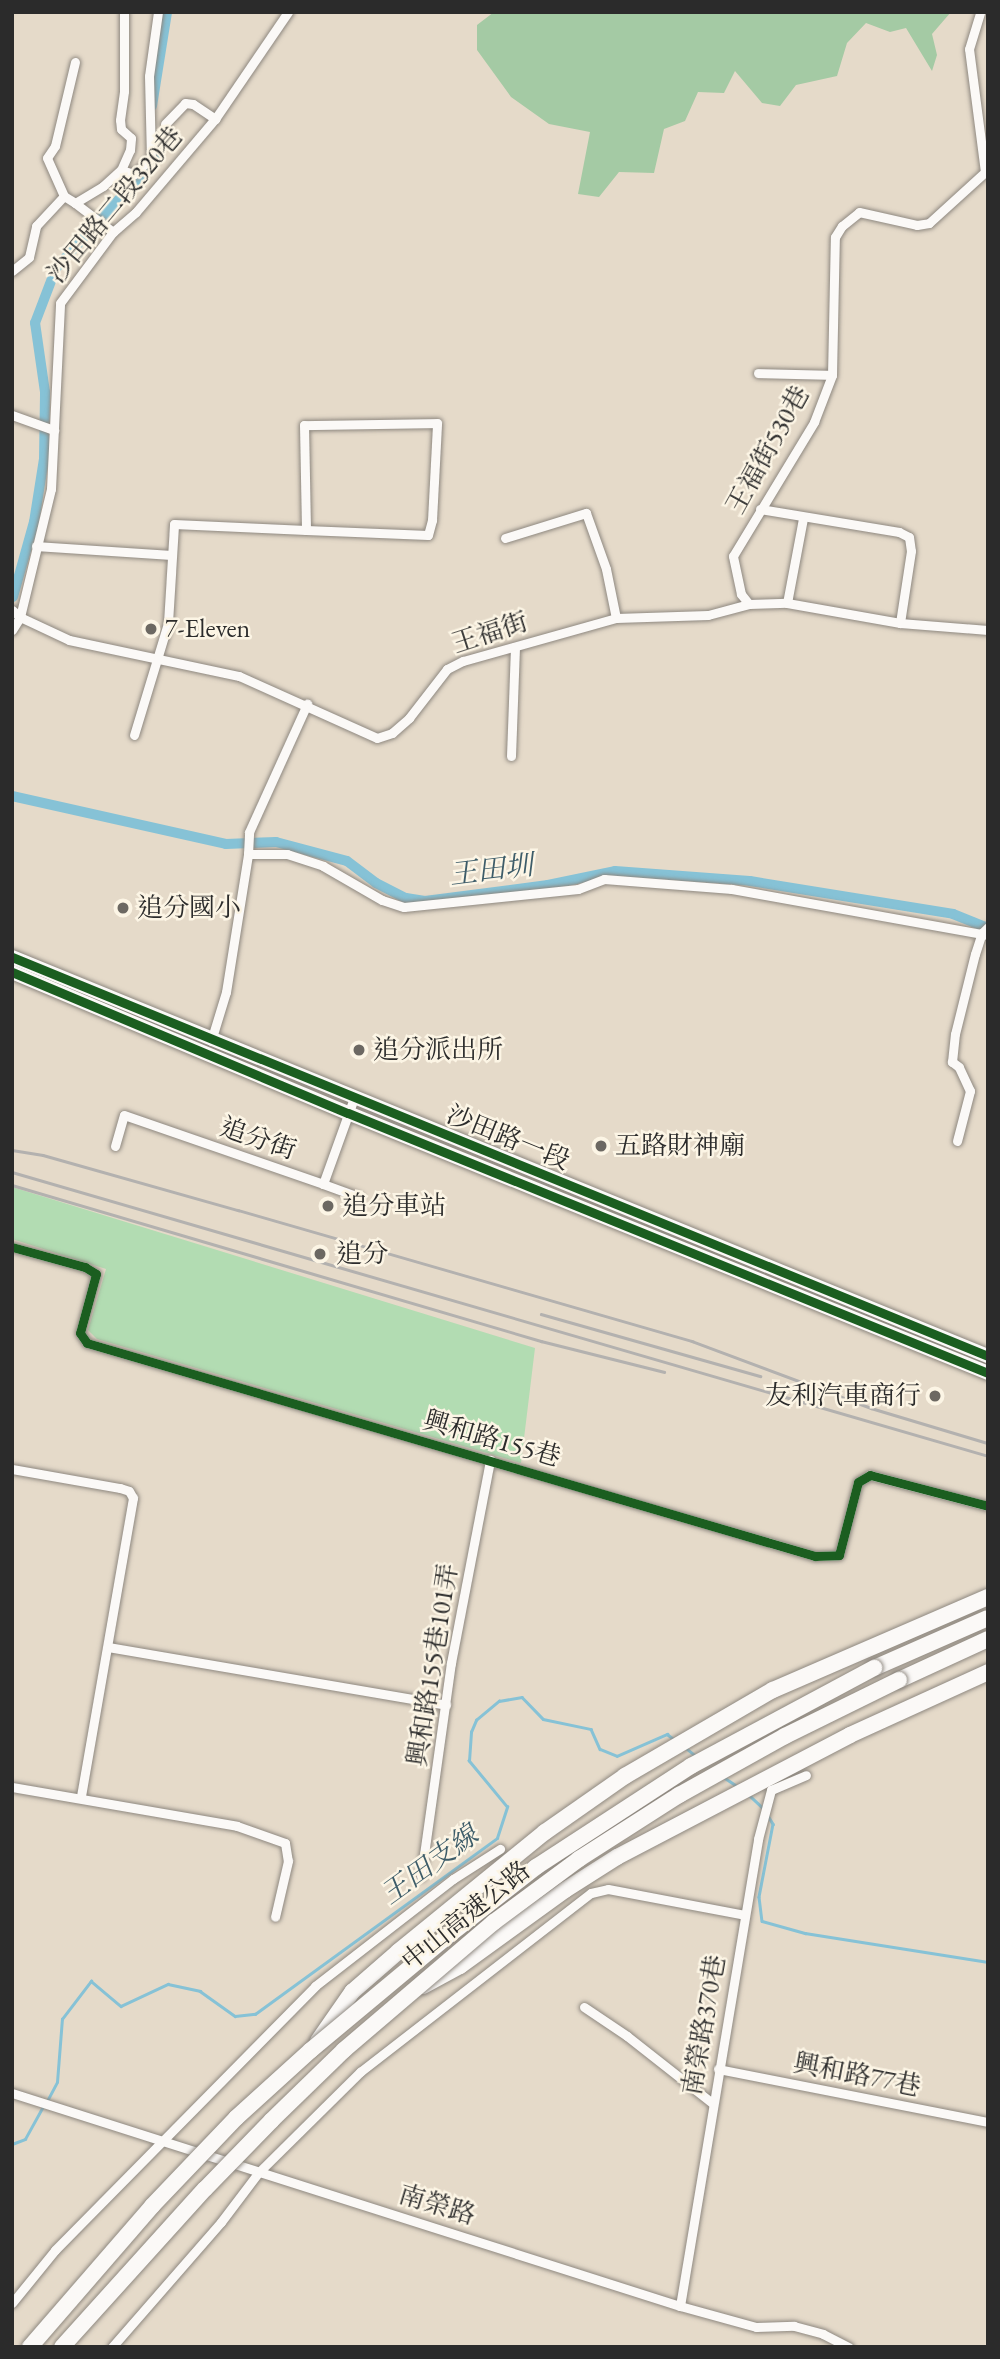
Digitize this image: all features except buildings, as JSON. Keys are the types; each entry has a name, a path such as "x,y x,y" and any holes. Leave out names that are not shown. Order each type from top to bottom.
{"highway":[{"name":"中山高速公路","path":"311,2050 352,1992 544,1832 625,1776 773,1690 988,1597"},
{"name":"中山高速公路","path":"30,2347 152,2206 236,2118 311,2050 526,1875 691,1766 874,1668 988,1618"},
{"name":"中山高速公路","path":"62,2347 205,2189 272,2120 344,2050 494,1923 579,1859 679,1795 785,1736 988,1639"},
{"path":"411,1992 460,1966 565,1890 617,1857 850,1735 988,1672"}],"main road":[{"name":"沙田路一段","path":"12,957 31,972 348,1113 988,1373"},
{"name":"沙田路一段","path":"12,972 31,972 211,1041 988,1356"}],"street":[{"path":"75,203 103,186 121,170 130,150 131,138 121,130 120,120 124,12"},
{"path":"121,170 134,174 151,158 149,90 158,12"},
{"name":"沙田路二段320巷","path":"12,630 51,489 60,303 113,232 136,212 215,119 288,12"},
{"name":"王福街530巷","path":"749,604 741,594 733,556 814,422 832,375 835,237 842,226 859,212 917,225 929,223 985,172 969,49 980,12"},
{"path":"75,62 55,146 47,159 64,196 113,232"},
{"path":"165,124 185,103 193,104 215,119"},
{"path":"12,271 29,257 36,226 64,196"},
{"path":"758,373 832,375"},
{"path":"12,415 54,430"},
{"path":"134,734 155,658 168,623 174,524 306,530 428,535 432,520 437,423 304,425 306,530"},
{"path":"761,509 899,532 909,537 911,551 900,623"},
{"path":"505,538 586,513 606,569 616,618"},
{"path":"787,603 803,518"},
{"path":"36,546 172,555"},
{"name":"王福街","path":"16,613 69,640 239,676 307,704 377,738 392,733 409,718 447,669 463,661 616,618 708,615 749,604 787,603 900,623 988,630"},
{"path":"511,756 515,647"},
{"path":"211,1041 226,992 248,854 249,832 307,704"},
{"path":"248,854 287,854 323,866 382,900 404,907 578,889 604,879 732,890 986,932 955,1034 952,1062 959,1067 970,1091 957,1141"},
{"name":"追分街","path":"115,1146 124,1115 323,1184 354,1098"},
{"path":"323,1184 359,1197"},
{"name":"興和路155巷","path":"12,1247 85,1267 96,1274 80,1333 87,1343 823,1558 839,1555 858,1482 870,1475 988,1506"},
{"name":"興和路155巷101弄","path":"421,1876 446,1705 490,1460"},
{"path":"12,1469 120,1488 129,1491 133,1498 81,1797"},
{"path":"108,1647 446,1705"},
{"name":"南榮路370巷","path":"680,2306 745,1914 771,1790 806,1775"},
{"path":"12,1787 237,1826 285,1843 288,1861 275,1917"},
{"path":"12,2303 55,2250 164,2143 315,1986 442,1887 500,1849"},
{"path":"112,2347 221,2222 258,2173 360,2072 597,1891 608,1889 745,1914"},
{"path":"584,2007 627,2036 712,2103"},
{"name":"興和路77巷","path":"718,2068 988,2122"},
{"name":"南榮路","path":"12,2093 680,2306 756,2327 794,2326 823,2334 849,2347"}],"green space":[{"path":"494,12 951,12 932,34 937,55 932,71 906,28 890,32 866,23 847,43 837,76 796,85 780,106 762,103 735,71 724,93 698,92 685,121 664,129 654,173 619,172 599,197 578,194 590,132 549,124 511,97 477,50 477,25"},
{"path":"12,1187 535,1348 521,1463 97,1339 88,1330 106,1269 12,1239"}],"waterway":[{"path":"152,106 167,12"},
{"path":"13,597 34,522 44,459 45,392 35,323 56,268 155,160 155,147"},
{"name":"王田圳","path":"12,796 226,844 276,842 347,861 376,883 406,898 425,901 548,885 615,871 750,881 953,914 988,928"},
{"name":"王田支線","path":"47,2101 57,2082 62,2019 91,1981 121,2006 168,1984 200,1991 235,2016 255,2014 497,1838 507,1807 469,1761 471,1732 476,1720 499,1701 522,1697 543,1719 591,1729 600,1749 617,1756 667,1734 675,1740"},
{"name":"王田支線","path":"686,1748 697,1757"},
{"name":"王田支線","path":"725,1778 737,1786"},
{"name":"王田支線","path":"748,1794 763,1808"},
{"name":"王田支線","path":"767,1814 773,1824 759,1897 762,1921 805,1933 988,1962"},
{"name":"王田支線","path":"12,2144 25,2139 43,2107"}],"railway":[{"path":"12,1150 43,1155 692,1341 871,1408 988,1443"},
{"path":"12,1172 988,1456"},
{"path":"12,1185 541,1341 664,1372"},
{"path":"541,1314 760,1376"}],"cycle path":[{"path":"12,957 988,1356"},
{"path":"12,972 348,1113 988,1373"},
{"path":"12,1247 85,1267 96,1274 80,1333 87,1343 815,1556 839,1555 858,1482 870,1475 988,1506"}],"place":[{"name":"7-Eleven","path":"151,629"},
{"name":"追分國小","path":"123,908"},
{"name":"追分派出所","path":"359,1050"},
{"name":"五路財神廟","path":"601,1146"},
{"name":"追分車站","path":"328,1206"},
{"name":"追分","path":"320,1254"},
{"name":"友利汽車商行","path":"935,1396"}]}
